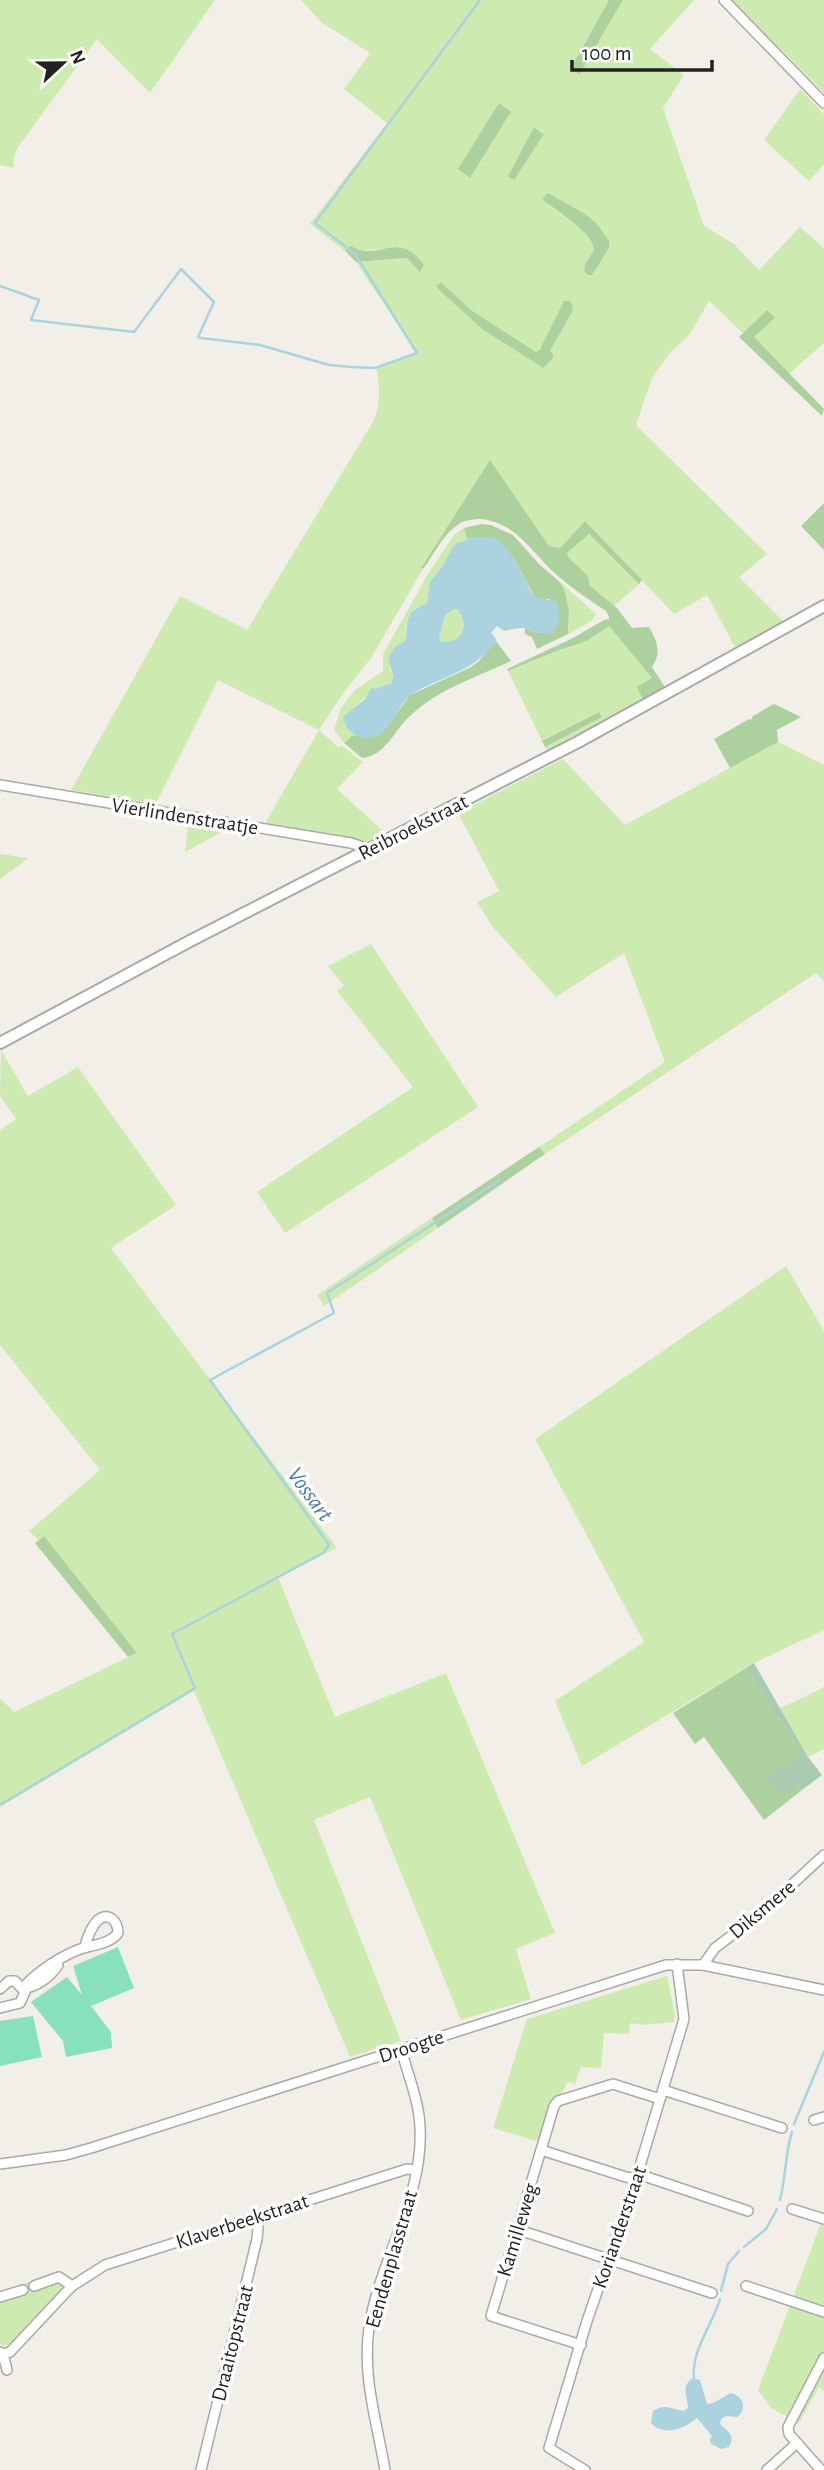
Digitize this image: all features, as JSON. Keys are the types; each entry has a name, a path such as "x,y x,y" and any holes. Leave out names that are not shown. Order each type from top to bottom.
{"street":[{"path":"724,0 824,103"},
{"name":"Reibroekstraat","path":"0,1043 190,941 578,742 824,606"},
{"name":"Vierlindenstraatje","path":"0,785 351,843 369,849"},
{"name":"Diksmere","path":"703,1965 715,1948 761,1913 824,1855"},
{"path":"23,1988 35,1986 54,1971 58,1965 57,1961 85,1948"},
{"name":"Korianderstraat","path":"585,2470 549,2448 580,2345 637,2176 684,2019 677,1964"},
{"name":"Droogte","path":"0,2164 91,2148 666,1965 703,1965 824,1990"},
{"path":"0,1989 9,1981 15,1981 25,1992 20,2004 0,2008"},
{"name":"Eendenplasstraat","path":"385,2470 370,2399 367,2350 373,2308 416,2170 420,2140 419,2115 401,2049"},
{"name":"Kamilleweg","path":"580,2345 491,2316 554,2106 558,2101 613,2084 661,2095"},
{"path":"661,2095 782,2128"},
{"path":"814,2120 824,2117"},
{"path":"541,2150 629,2178 644,2176 748,2211"},
{"name":"Klaverbeekstraat","path":"7,2370 1,2353 10,2352 72,2286 105,2265 407,2169 416,2170"},
{"path":"792,2208 824,2219"},
{"name":"Draaitopstraat","path":"201,2470 254,2252 260,2216"},
{"path":"516,2229 712,2293"},
{"path":"34,2287 59,2277 72,2286"},
{"path":"746,2286 824,2312"},
{"path":"0,2297 23,2290"},
{"path":"821,2470 789,2434 788,2427 824,2358"},
{"path":"767,2470 797,2443"}],"green space":[{"path":"0,0 215,0 150,93 97,39 18,147 13,160 14,168 0,165"},
{"path":"301,0 609,0 571,68 579,75 623,0 694,0 650,49 684,75 663,108 704,226 734,244 759,270 800,227 824,248 824,343 789,374 754,337 775,318 767,311 743,333 709,301 690,334 669,354 652,378 636,425 767,554 739,577 784,622 736,649 707,595 674,614 585,521 560,548 549,546 490,461 421,568 423,569 371,658 319,730 218,680 155,805 71,790 180,596 247,630 374,420 379,394 376,367 417,353 356,262 408,258 420,271 402,247 358,251 351,246 345,251 310,224 387,123 344,89 370,53 321,22","holes":["511,112 470,178 459,169","534,127 544,133 508,176","548,193 585,214 609,241 588,275 584,270 594,250 592,243 576,225 549,206","441,283 471,310 536,352 572,312 549,351 543,368 482,329 437,287"]},
{"path":"609,0 623,0 579,75 571,68"},
{"path":"732,0 824,0 824,93"},
{"path":"800,89 824,114 824,164 809,181 764,140"},
{"path":"499,103 511,112 470,178 458,169"},
{"path":"534,127 544,134 514,180 508,176"},
{"path":"548,193 585,214 597,224 609,241 609,248 592,275 584,271 585,264 594,250 592,243 581,229 542,199"},
{"path":"351,246 370,251 396,247 405,249 424,265 420,272 407,258 356,262 345,251"},
{"path":"441,282 471,310 536,352 564,301 570,301 572,312 550,351 553,358 543,368 482,329 436,287"},
{"path":"767,310 775,318 754,337 824,409 822,416 739,337"},
{"path":"490,460 549,546 560,548 585,521 642,580 639,584 589,534 567,553 588,576 590,586 617,608 632,628 649,627 657,647 657,657 652,667 666,689 644,701 637,687 652,678 609,626 587,641 508,671 507,669 571,639 609,617 606,611 564,581 505,526 481,519 460,523 449,532 423,569 421,568"},
{"path":"824,503 824,550 801,526"},
{"path":"491,525 513,535 540,565 560,582 569,611 568,634 537,649 532,637 525,634 525,628 538,633 550,599 535,597 512,557 498,543 489,539 467,539 464,528"},
{"path":"464,528 467,539 457,543 430,580 427,604 414,609 406,625 405,641 396,646 389,668 393,677 392,683 372,691 359,704 346,726 353,735 344,743 334,730 341,708 354,691 383,671 383,654 428,574 454,535"},
{"path":"589,534 639,584 614,606 590,586 588,576 567,553"},
{"path":"560,582 596,614 592,621 568,634 568,607"},
{"path":"454,609 462,616 462,632 454,640 441,642 439,637 445,615"},
{"path":"609,625 652,678 644,701 548,753 545,747 602,716 598,712 542,741 508,671 587,641"},
{"path":"496,641 511,661 433,698 410,716 377,753 362,758 344,743 353,735 365,738 393,718 410,695 469,668 479,661"},
{"path":"774,704 801,717 777,730 778,742 730,768 714,739 751,720 753,716"},
{"path":"599,712 602,717 545,747 542,741"},
{"path":"319,730 339,748 341,745 363,762 337,789 386,834 369,844 264,825"},
{"path":"778,742 824,765 824,981 816,973 545,1154 539,1147 665,1062 624,953 556,997 492,926 477,902 499,891 458,813 563,759 625,825"},
{"path":"188,824 227,829 185,852"},
{"path":"0,854 29,858 0,879"},
{"path":"371,944 478,1107 285,1233 257,1192 413,1087 337,991 344,986 328,966"},
{"path":"1,1050 28,1096 78,1067 176,1205 111,1248 337,1548 278,1577 335,1717 446,1673 555,1933 516,1949 531,1999 461,2020 370,1797 314,1820 401,2041 350,2057 194,1691 0,1807 0,1698 14,1712 137,1653 44,1536 38,1540 29,1531 100,1470 0,1345 0,1130 16,1119 0,1096"},
{"path":"539,1147 545,1154 438,1228 432,1218"},
{"path":"432,1218 438,1228 324,1306 317,1295"},
{"path":"786,1266 824,1331 824,1630 754,1663 582,1766 555,1701 644,1642 535,1439"},
{"path":"44,1536 137,1653 128,1657 35,1543"},
{"path":"754,1663 808,1757 822,1775 802,1790 797,1785 780,1796 767,1776 802,1755 783,1721 775,1716 746,1668"},
{"path":"746,1668 775,1716 783,1721 803,1756 767,1776 797,1785 802,1790 764,1820 704,1737 695,1744 673,1713"},
{"path":"824,1687 824,1749 808,1757 779,1709"},
{"path":"118,1947 134,1988 91,2006 111,2032 112,2048 66,2057 63,2041 31,2002 67,1977 82,1995 73,1966"},
{"path":"667,1976 675,2014 674,2022 642,2025 630,2023 629,2034 604,2033 601,2068 581,2067 575,2084 568,2082 561,2095 553,2100 539,2142 493,2128 527,2019"},
{"path":"33,2016 42,2057 0,2066 0,2021"},
{"path":"824,2215 824,2391 819,2387 799,2423 771,2408 758,2390"},
{"path":"57,2281 67,2286 13,2343 3,2346 0,2344 0,2302 26,2294 24,2287 20,2288 19,2285 29,2282 32,2289"}],"water":[{"path":"475,537 493,538 502,543 514,558 532,594 557,603 559,620 555,630 545,634 523,628 504,631 497,626 491,633 497,640 480,658 408,697 379,735 370,738 356,736 349,730 343,717 364,700 372,688 392,683 388,658 396,646 405,641 408,618 414,610 427,604 430,581 457,543","holes":["454,609 462,616 462,632 454,640 441,642 439,637 445,615"]},
{"path":"693,2378 700,2380 707,2404 731,2393 743,2403 737,2417 726,2416 721,2419 720,2424 731,2437 729,2447 721,2449 711,2444 712,2436 697,2418 674,2430 662,2430 651,2423 653,2411 661,2407 684,2411 688,2408 686,2388"}],"waterway":[{"path":"0,286 39,300 31,320 134,332 181,269 214,302 198,337 260,345 329,365 351,367 375,368 417,353 355,254 315,223 480,0"},
{"name":"Vossart","path":"0,1805 195,1688 172,1634 323,1553 329,1545 210,1380 334,1313 327,1293 500,1180"},
{"path":"794,2124 824,2052"},
{"path":"780,2200 792,2132"},
{"path":"744,2247 766,2229 777,2209"},
{"path":"721,2291 728,2264 739,2251"},
{"path":"694,2379 699,2348 720,2299"}]}
